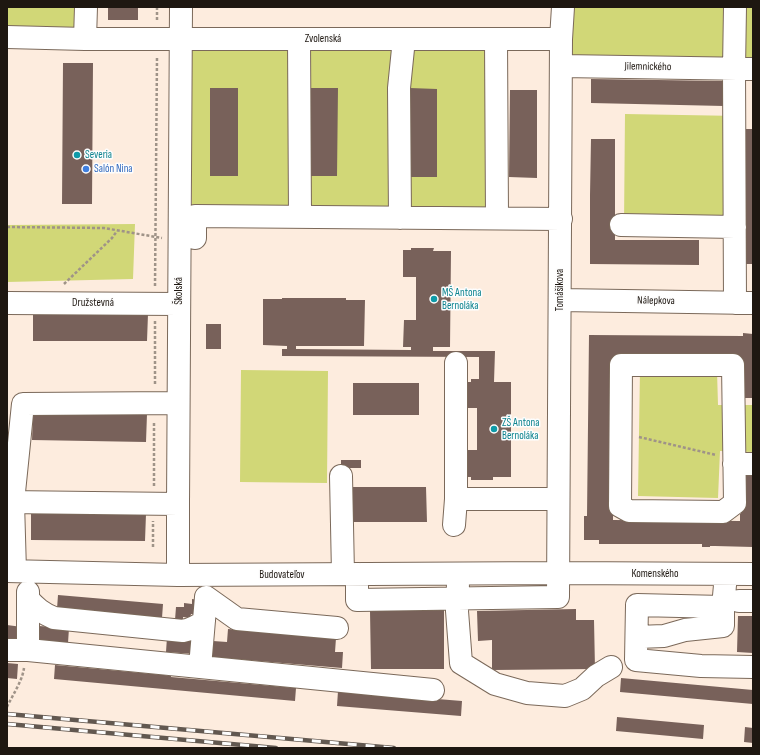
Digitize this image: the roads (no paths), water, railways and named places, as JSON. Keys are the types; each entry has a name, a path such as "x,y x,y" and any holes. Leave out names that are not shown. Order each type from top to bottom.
{"street":[{"path":"85,39 86,7"},
{"name":"Školská","path":"178,575 181,7"},
{"name":"Tomášikova","path":"458,598 558,597 561,39 563,7"},
{"path":"735,7 743,69 735,227 744,303"},
{"name":"Zvolenská","path":"7,37 157,40 561,39"},
{"path":"300,39 300,217"},
{"path":"400,218 399,88 404,39"},
{"path":"496,39 497,218"},
{"name":"Jilemnického","path":"562,66 743,69"},
{"path":"195,238 195,216 560,219"},
{"path":"621,225 735,227"},
{"name":"Nálepkova","path":"560,300 744,303"},
{"name":"Družstevná","path":"7,303 179,304"},
{"path":"454,525 456,499 456,364"},
{"path":"621,365 733,365 741,463 734,503 723,512 629,512 620,506 621,365"},
{"path":"178,403 23,404 10,502 16,571 28,599 44,614 54,618 183,631 200,625 204,621"},
{"path":"341,476 350,574 357,600 458,598"},
{"path":"456,499 558,499"},
{"path":"10,502 178,504"},
{"name":"Budovateľov","path":"16,571 178,575 558,573"},
{"name":"Komenského","path":"558,573 753,574"},
{"path":"458,574 457,611 461,663 495,684 527,693 565,696 582,689 596,676 611,667"},
{"path":"726,574 726,583 738,603"},
{"path":"200,667 206,597 205,575"},
{"path":"206,597 237,619 338,628"},
{"path":"28,599 28,650"},
{"path":"636,637 664,636 685,630 723,626 738,603"},
{"path":"738,603 637,606 636,660 700,666 753,667"},
{"path":"7,650 28,650 433,690"}],"railway":[{"path":"7,714 394,748"},
{"path":"7,724 276,748"}],"place":[{"name":"Severia","path":"77,155"},
{"name":"Salón Nina","path":"86,169"},
{"name":"MŠ Antona Bernoláka","path":"434,299"},
{"name":"ZŠ Antona Bernoláka","path":"494,429"}]}
